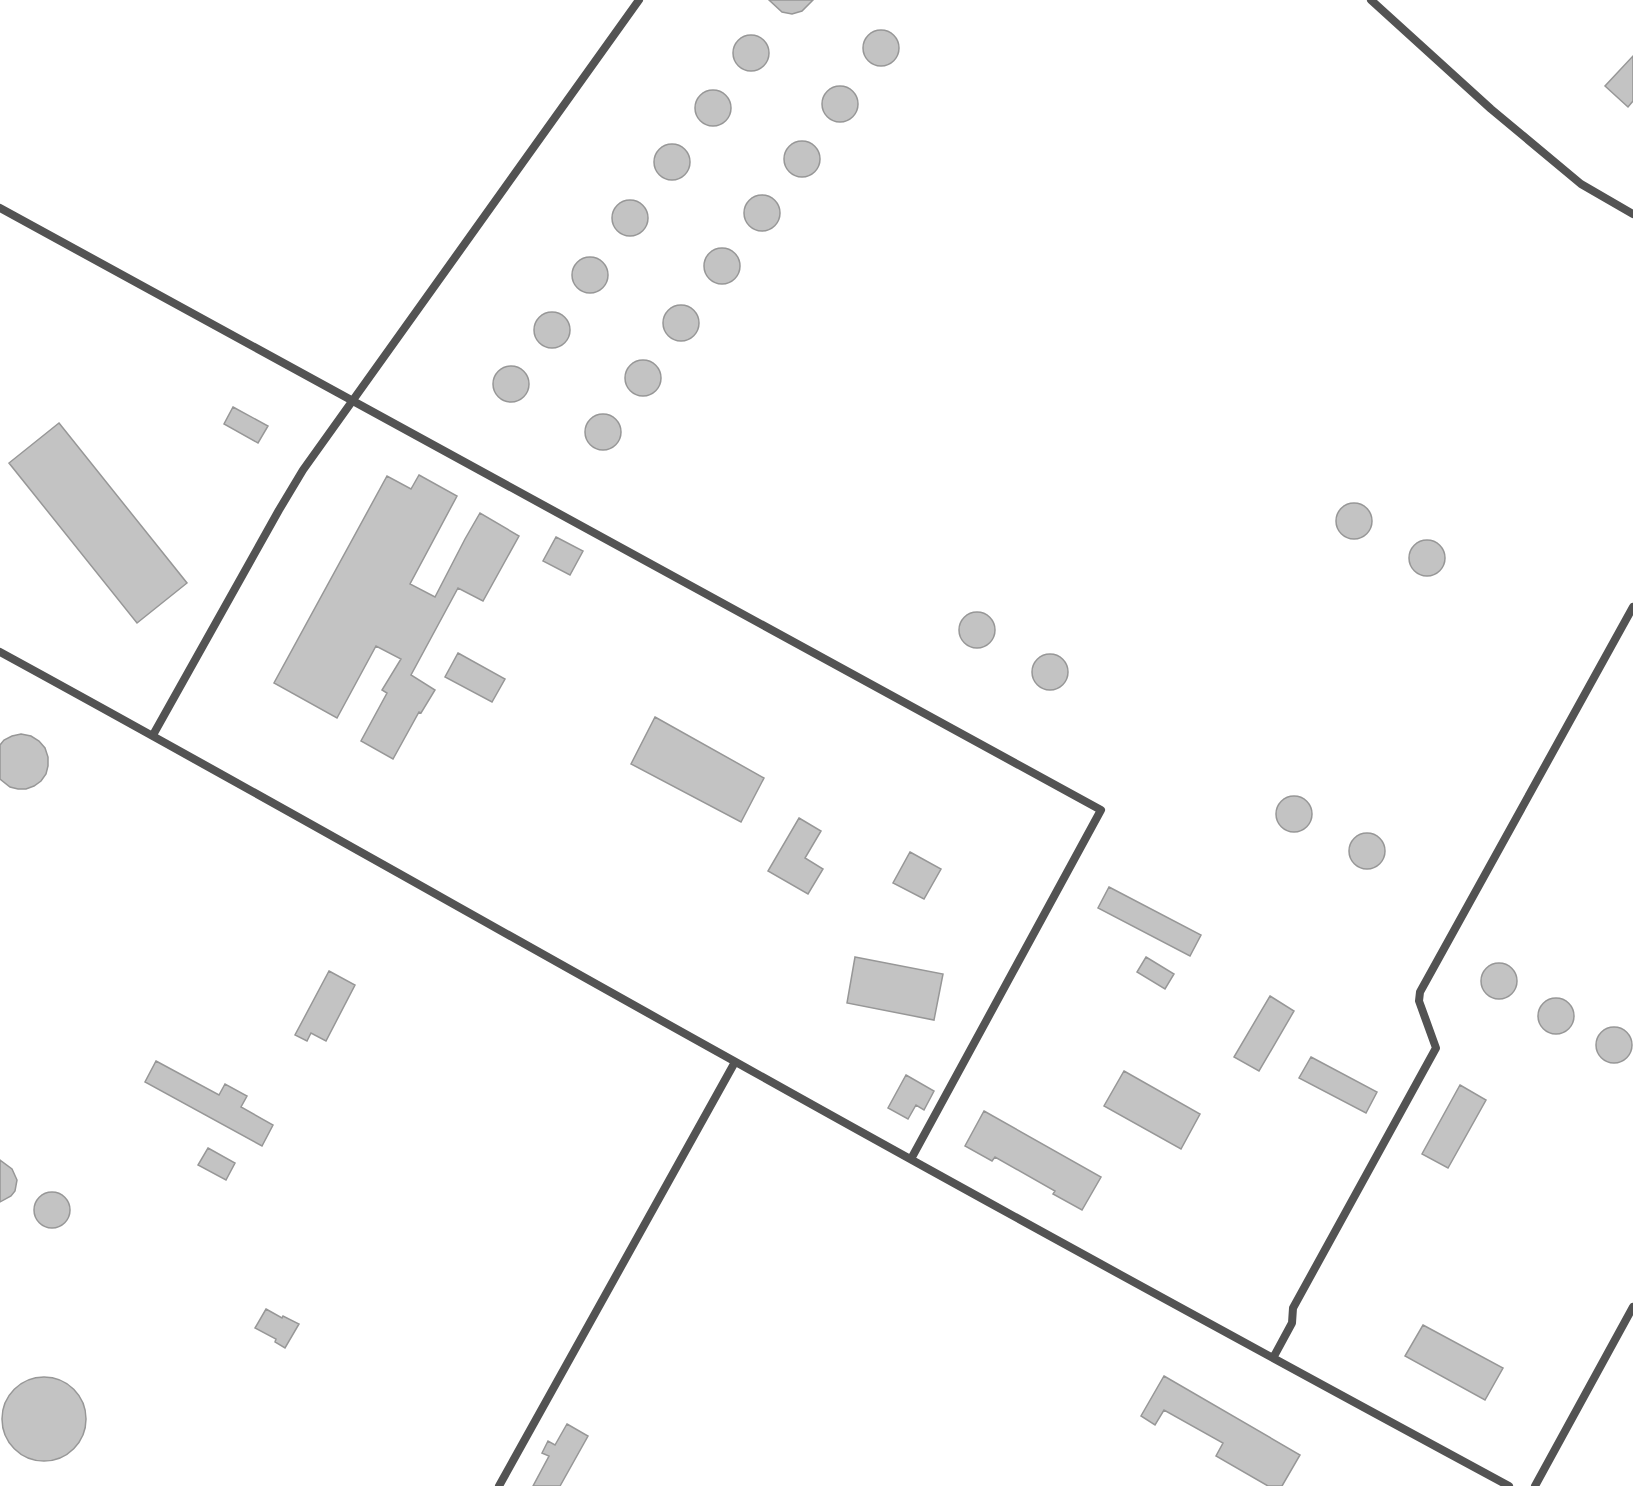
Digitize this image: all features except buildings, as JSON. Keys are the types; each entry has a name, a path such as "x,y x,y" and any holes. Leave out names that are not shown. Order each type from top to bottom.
{"lane":[{"path":"153,735 303,470 639,0"},
{"path":"1371,0 1491,109 1581,184 1633,214"},
{"path":"0,208 1101,810 911,1159"},
{"path":"1273,1358 1292,1323 1293,1308 1436,1048 1419,1001 1420,992 1633,607"},
{"path":"0,651 735,1062 1509,1486"},
{"path":"499,1486 735,1062"},
{"path":"1535,1486 1633,1307"}]}
